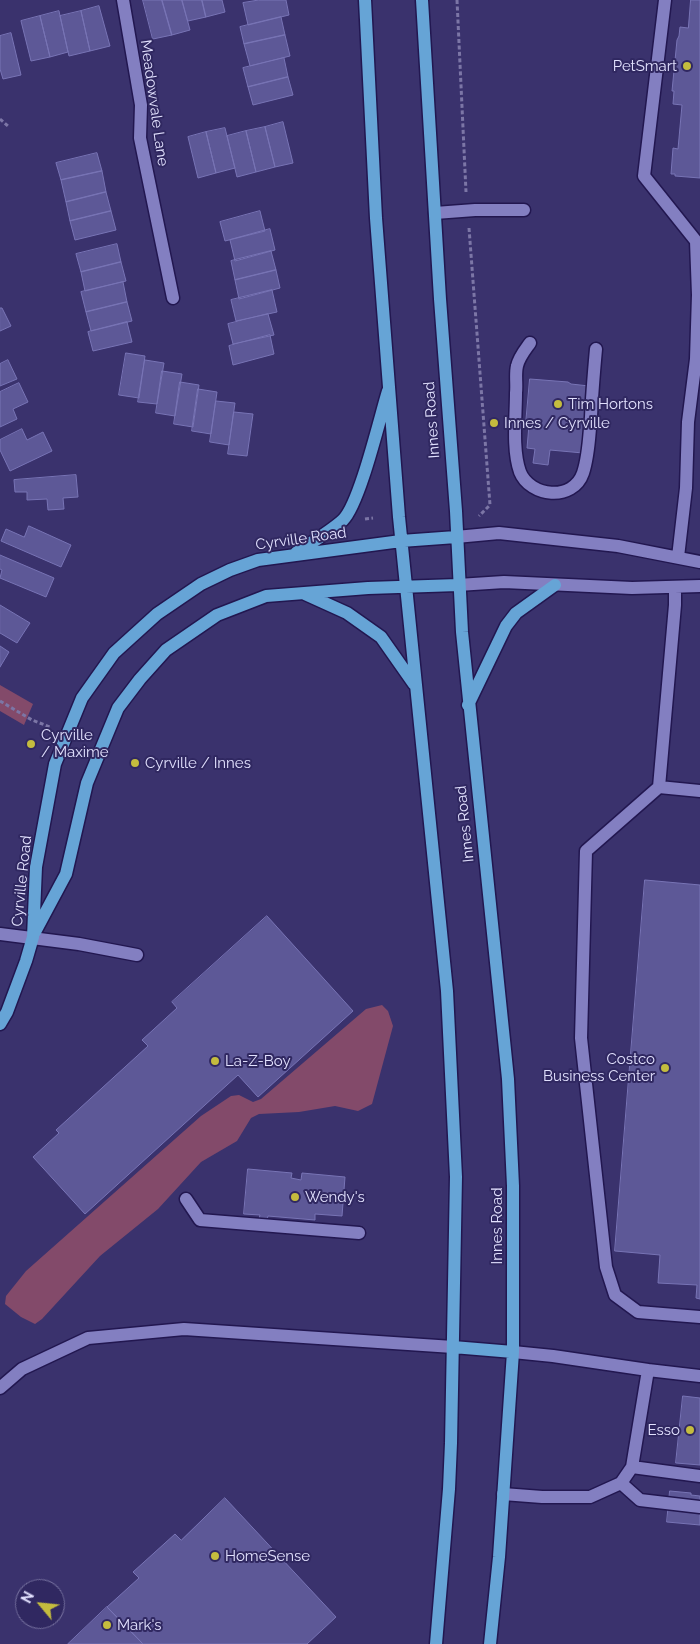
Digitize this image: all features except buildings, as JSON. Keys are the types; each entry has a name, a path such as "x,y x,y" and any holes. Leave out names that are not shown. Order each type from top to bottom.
{"main road":[{"path":"365,0 376,218 401,541 447,991 456,1177 449,1489 436,1644"},
{"name":"Innes Road","path":"422,0 458,585 468,705 508,1079 513,1186 513,1352 490,1644"},
{"path":"294,554 343,520 349,511 361,481 390,383"},
{"name":"Cyrville Road","path":"33,937 36,867 55,764 82,698 114,654 157,614 201,584 230,570 258,560 401,541 456,537"},
{"name":"Cyrville Road","path":"0,1024 7,1012 33,937 66,874 88,784 118,708 140,679 166,650 217,616 266,596 368,588 458,585"},
{"path":"468,705 506,626 516,613 555,585"},
{"path":"303,593 347,613 381,636 415,686"},
{"path":"453,1347 513,1352"}],"street":[{"name":"Meadowvale Lane","path":"123,0 141,105 140,138 173,298"},
{"path":"665,0 644,176 696,241 698,295 698,343 688,422 686,488 678,558"},
{"path":"435,213 524,210"},
{"path":"530,343 517,366 516,437 520,473 530,485 554,494 569,491 578,483 582,475 588,448 596,348"},
{"name":"Cyrville Road","path":"456,537 500,533 618,546 700,562"},
{"name":"Cyrville Road","path":"458,585 504,582 632,588 700,586"},
{"path":"675,587 676,605 659,787 586,851 581,1038 606,1267 615,1295 638,1312 700,1317"},
{"path":"659,787 700,791"},
{"path":"0,934 79,944 137,955"},
{"path":"186,1199 200,1220 359,1234"},
{"path":"0,1388 22,1369 88,1338 184,1329 453,1347"},
{"path":"513,1352 700,1376"},
{"path":"503,1494 542,1498 590,1497 621,1483 632,1467 648,1370"},
{"path":"632,1467 700,1476"},
{"path":"621,1483 640,1500 700,1507"}],"path":[{"path":"456,537 490,505 467,211 457,0"},
{"path":"0,119 9,127"},
{"path":"0,701 32,720 48,726 65,736"}],"shaded area":[{"path":"0,685 33,704 24,725 0,711"},
{"path":"382,1005 388,1011 393,1026 372,1104 358,1111 335,1106 299,1112 259,1114 251,1118 237,1141 201,1162 158,1209 100,1256 42,1319 35,1324 21,1317 5,1304 6,1296 26,1271 201,1116 231,1096 239,1095 253,1102 261,1099 366,1009"}],"place":[{"name":"PetSmart","path":"687,66"},
{"name":"Tim Hortons","path":"558,404"},
{"name":"Innes / Cyrville","path":"494,423"},
{"name":"Cyrville / Maxime","path":"31,744"},
{"name":"Cyrville / Innes","path":"135,763"},
{"name":"La-Z-Boy","path":"215,1061"},
{"name":"Costco Business Center","path":"665,1068"},
{"name":"Wendy's","path":"295,1197"},
{"name":"Esso","path":"690,1430"},
{"name":"HomeSense","path":"215,1556"},
{"name":"Mark's","path":"107,1625"}]}
